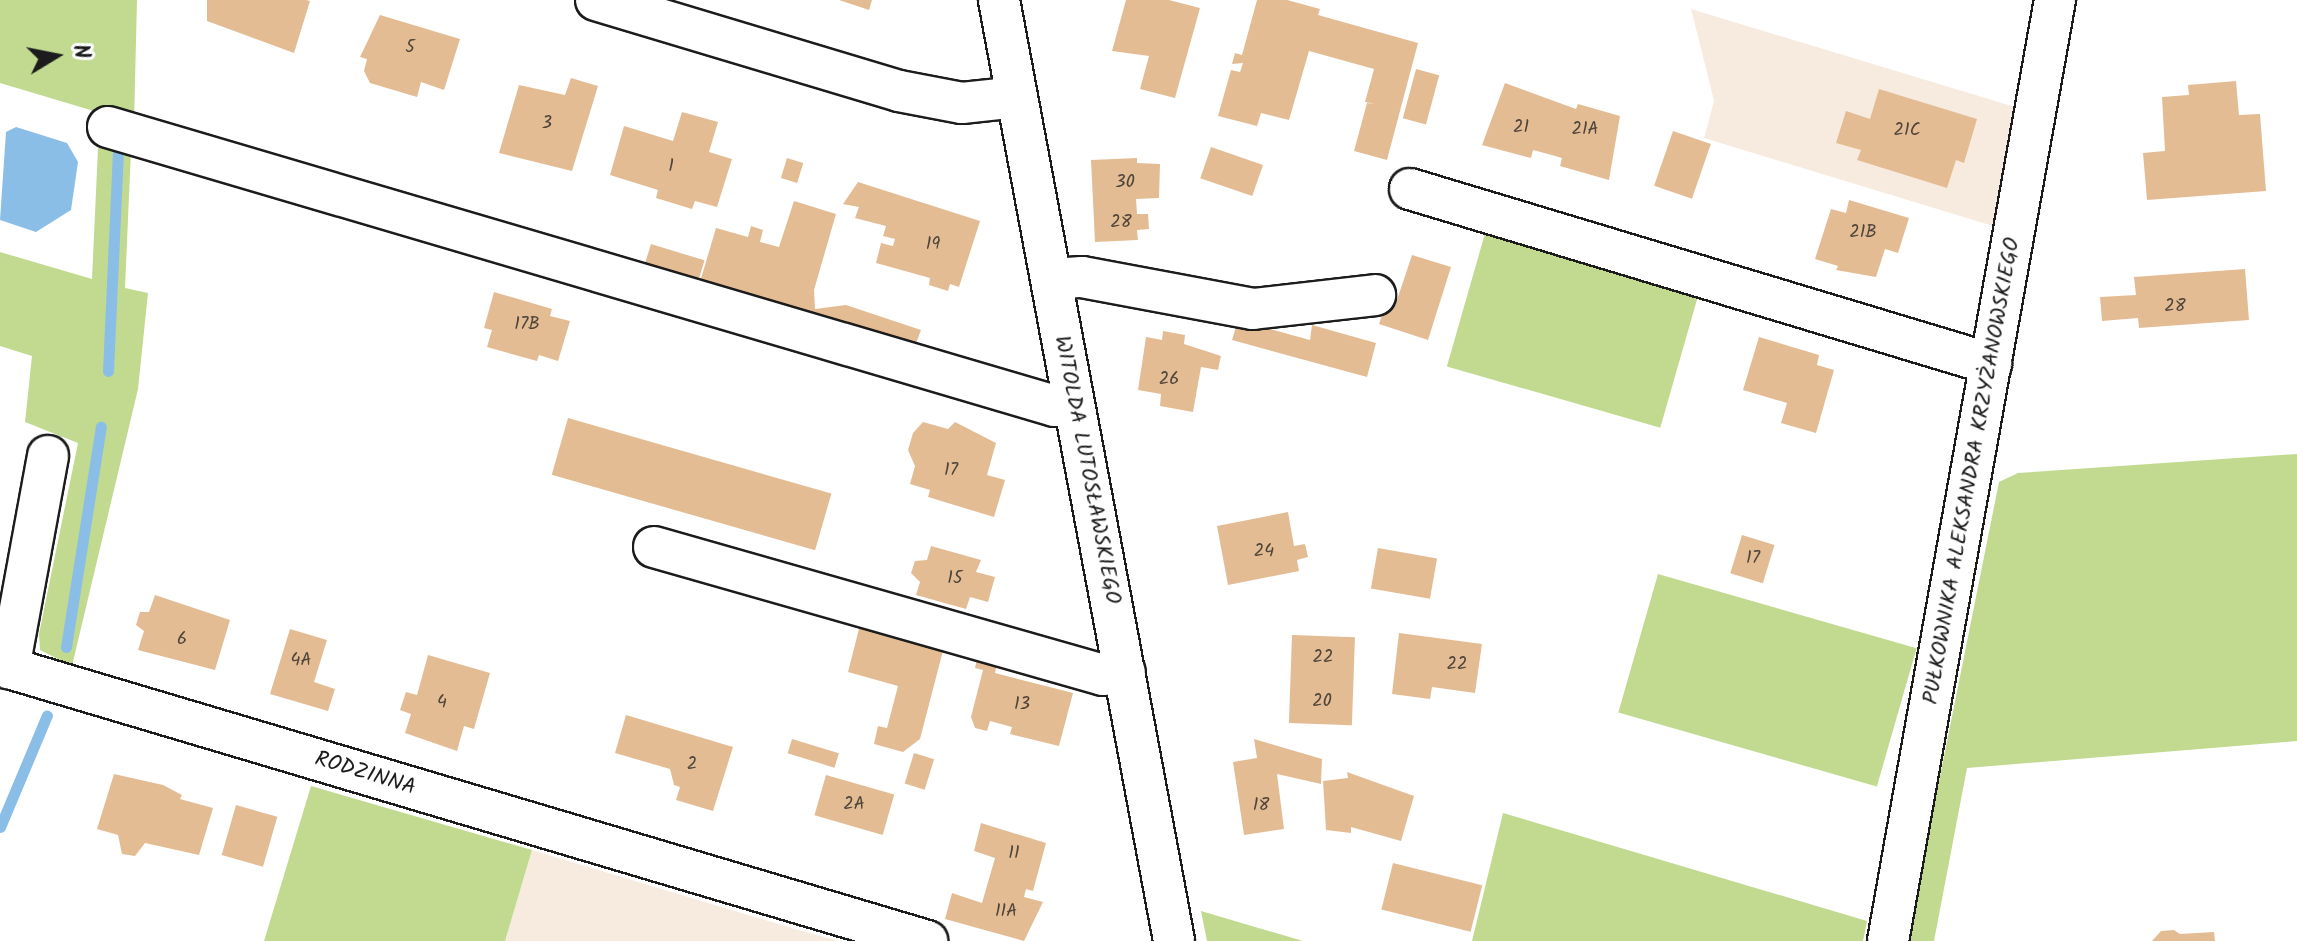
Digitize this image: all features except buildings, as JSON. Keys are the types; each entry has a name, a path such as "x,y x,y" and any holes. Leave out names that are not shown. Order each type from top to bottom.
{"street":[{"path":"596,0 899,91 962,103 1017,97"},
{"name":"WITOLDA LUTOSŁAWSKIEGO","path":"999,0 1174,941"},
{"name":"PUŁKOWNIKA ALEKSANDRA KRZYŻANOWSKIEGO","path":"1888,941 2055,0"},
{"path":"108,127 1039,402 1074,404"},
{"path":"1410,189 1991,364"},
{"path":"1052,279 1082,277 1253,309 1375,295"},
{"name":"RODZINNA","path":"48,456 9,668 927,941"},
{"path":"654,547 1103,675 1125,672"}],"shaded area":[{"path":"1691,9 2015,107 1993,226 1704,138 1714,101"},
{"path":"532,850 795,929 839,941 505,941"}],"green space":[{"path":"0,0 137,0 134,123 0,83"},
{"path":"98,148 131,150 125,288 148,293 138,389 72,666 40,650 39,634 78,443 25,422 32,356 0,346 0,252 92,279"},
{"path":"1486,230 1699,291 1660,428 1447,366"},
{"path":"2297,454 2297,741 1967,768 1934,941 1907,941 1999,482 2018,473"},
{"path":"1658,574 1917,648 1877,787 1618,712"},
{"path":"311,786 532,850 505,941 264,941"},
{"path":"1503,813 1867,921 1863,941 1472,941"},
{"path":"1201,911 1303,941 1207,941"}],"water":[{"path":"16,127 67,143 78,162 71,210 36,232 0,220 6,132"}],"waterway":[{"path":"108,371 118,148"},
{"path":"66,647 101,427"},
{"path":"0,827 47,715"}]}
